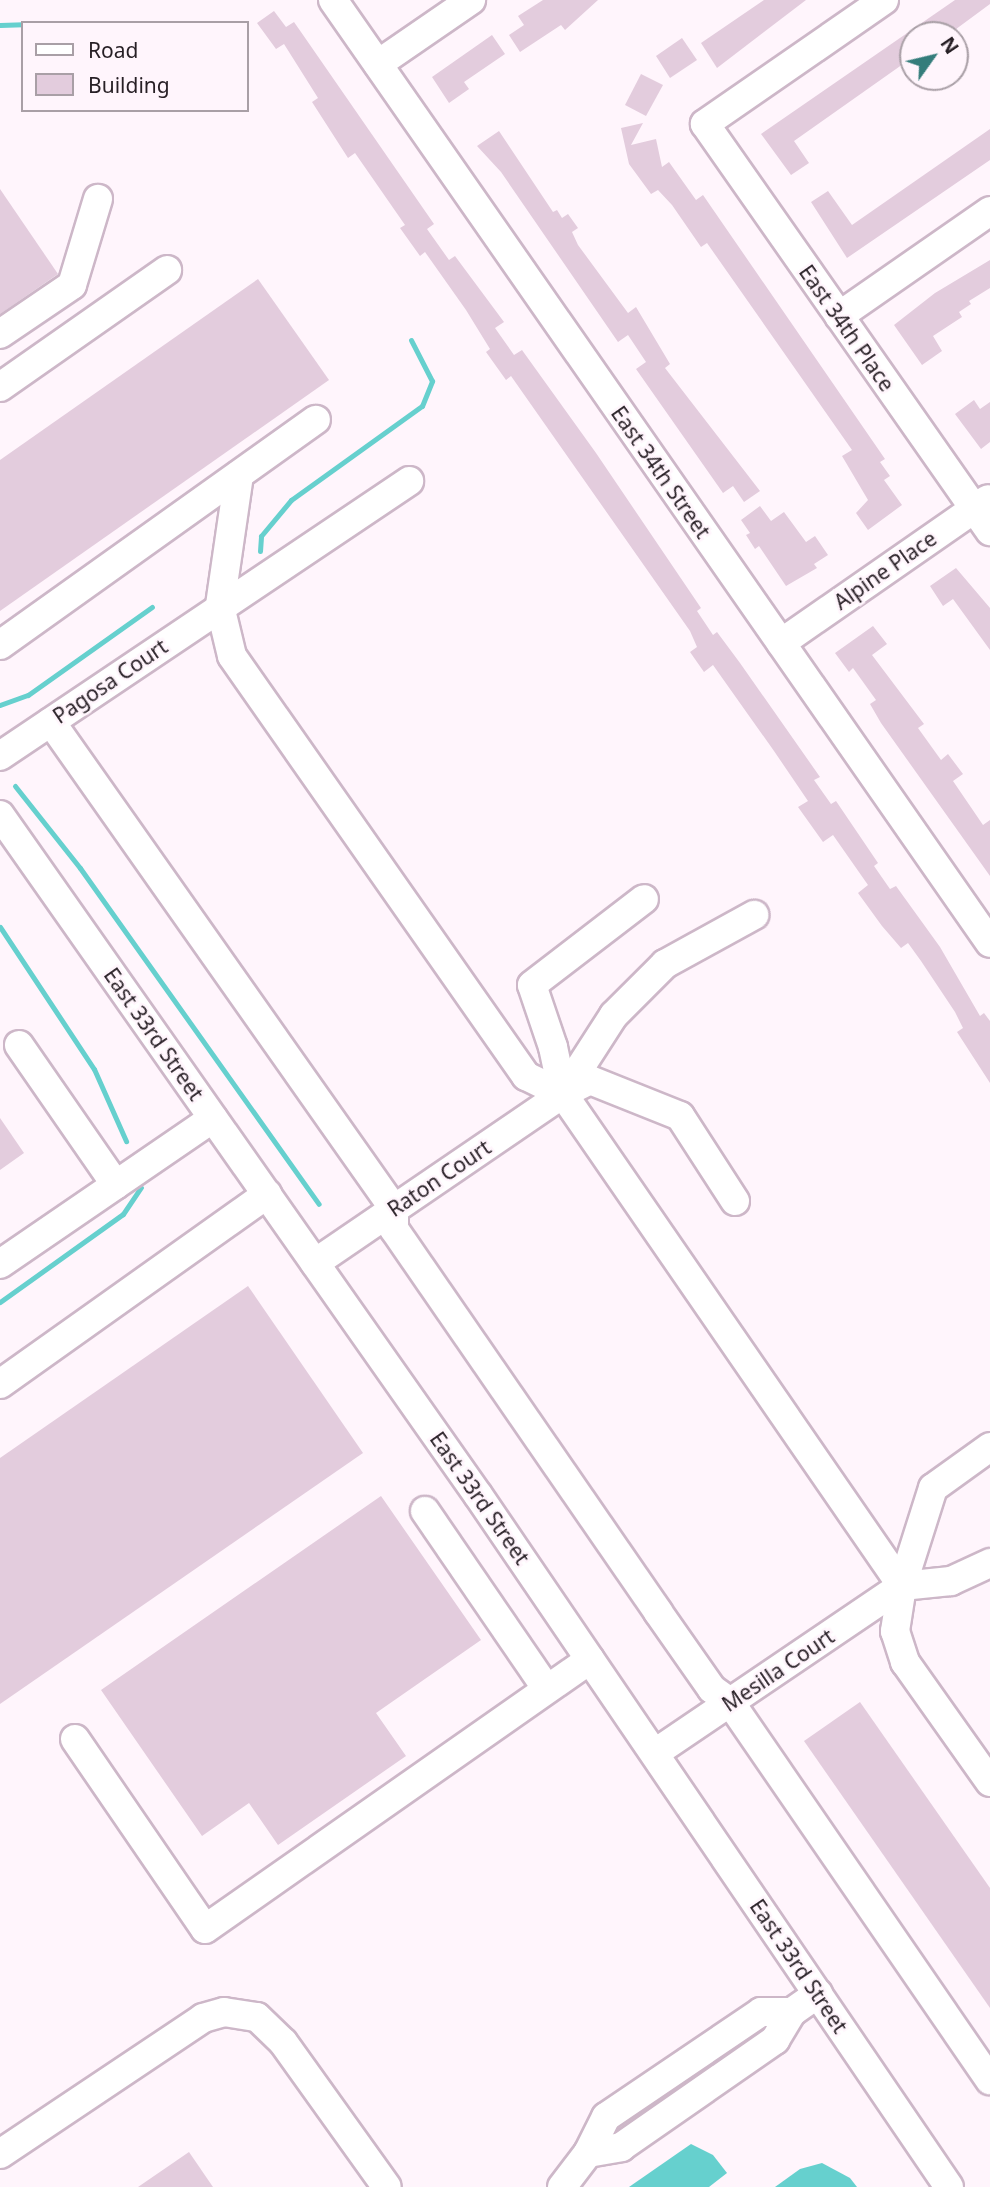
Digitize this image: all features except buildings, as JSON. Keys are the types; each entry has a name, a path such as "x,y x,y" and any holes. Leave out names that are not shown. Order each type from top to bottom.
{"street":[{"name":"East 34th Street","path":"333,0 990,943"},
{"path":"378,64 471,0"},
{"name":"East 34th Place","path":"884,0 705,124 839,316 982,503 990,531"},
{"path":"0,334 72,285 99,199"},
{"path":"839,316 990,211"},
{"path":"0,387 167,270"},
{"path":"0,645 316,420"},
{"path":"239,475 220,607 232,656 526,1076 563,1094"},
{"name":"Pagosa Court","path":"0,756 409,481"},
{"name":"Alpine Place","path":"781,643 982,503"},
{"path":"51,722 394,1209 394,1228 712,1689 730,1702 990,2080"},
{"name":"East 33rd Street","path":"0,815 590,1659 949,2187"},
{"path":"644,899 532,985 553,1047 563,1094 902,1586"},
{"path":"563,1094 614,1015 665,964 754,915"},
{"path":"19,1045 116,1185"},
{"path":"563,1094 590,1080 680,1116 735,1201"},
{"name":"Raton Court","path":"315,1262 563,1094"},
{"path":"0,1264 214,1118"},
{"path":"0,1384 267,1194"},
{"path":"990,1447 933,1488 902,1586 895,1631 905,1662 990,1782"},
{"path":"425,1511 546,1688"},
{"path":"902,1586 951,1581 990,1563"},
{"name":"Mesilla Court","path":"655,1753 902,1586"},
{"path":"75,1739 205,1929 590,1659"},
{"path":"562,2187 588,2153 606,2117 761,2012 792,2012 818,1994"},
{"path":"0,2154 203,2018 224,2012 257,2017 283,2042 387,2187"}],"water":[{"path":"691,2144 713,2155 727,2173 709,2187 629,2187"},
{"path":"822,2163 850,2178 857,2187 775,2187 800,2169"}],"waterway":[{"path":"0,25 21,24"},
{"path":"260,551 261,536 291,500 422,406 432,381 411,340"},
{"path":"0,705 28,695 152,607"},
{"path":"15,786 80,868 319,1204"},
{"path":"0,927 94,1069 126,1141"},
{"path":"0,1302 123,1214 141,1187"}]}
